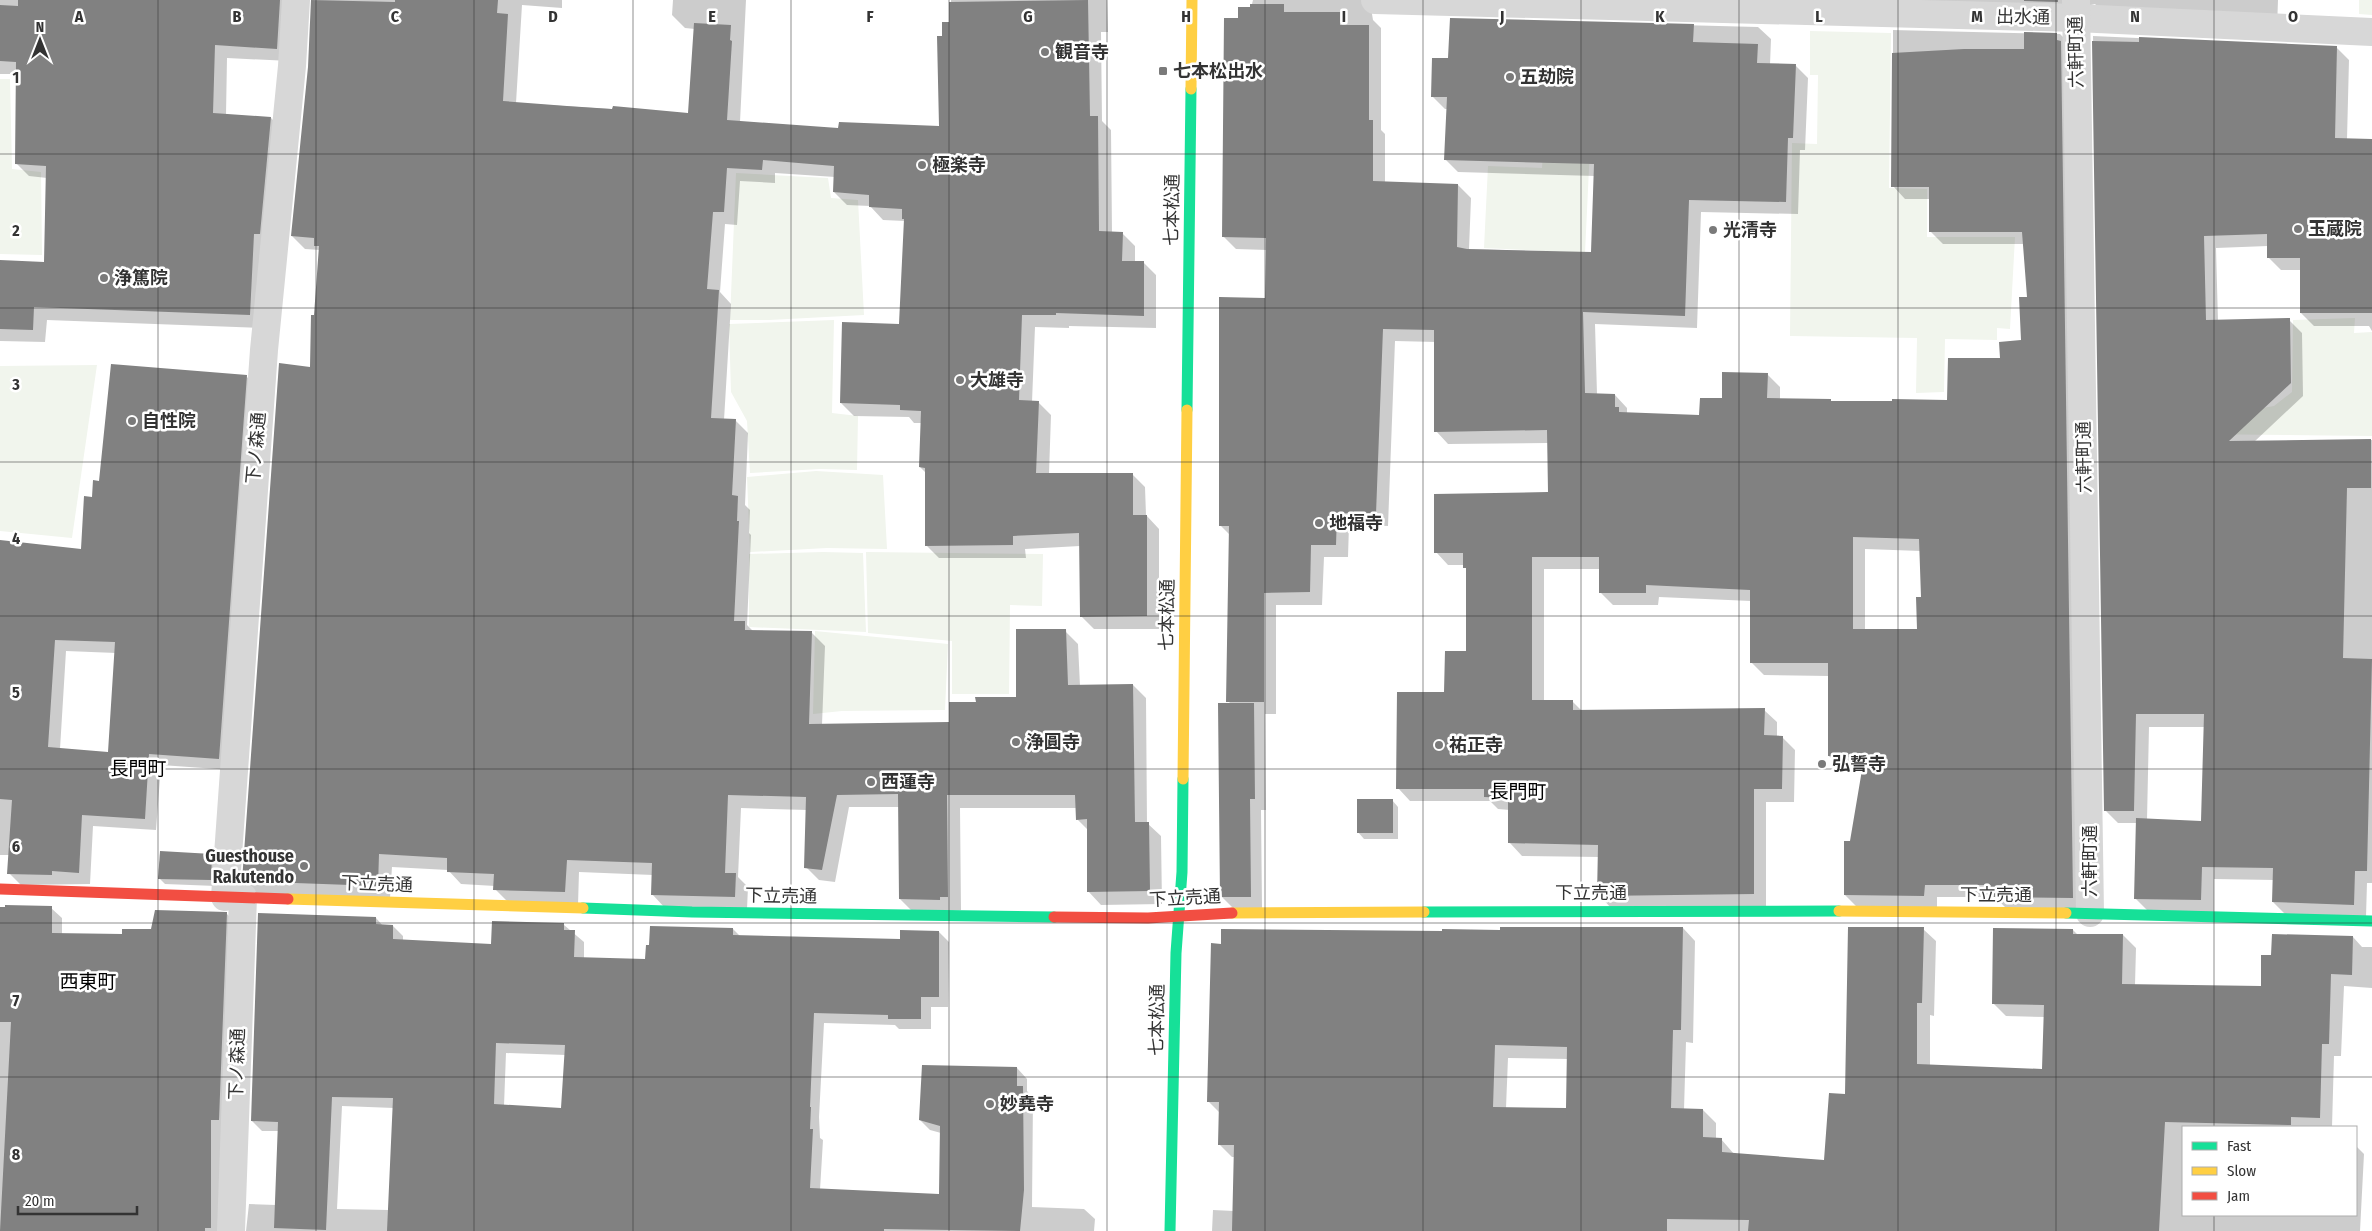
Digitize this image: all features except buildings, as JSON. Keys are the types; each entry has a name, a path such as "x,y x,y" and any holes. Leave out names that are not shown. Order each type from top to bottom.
{"street":[{"name":"下ノ森通","path":"231,1231 234,897 254,472 292,66 296,0"},
{"name":"七本松通","path":"1170,1231 1179,916 1182,872 1192,0"},
{"name":"出水通","path":"1374,0 2076,9 2372,32"},
{"name":"六軒町通","path":"2076,9 2090,913"},
{"name":"下立売通","path":"0,888 692,912 1179,916 1217,913 1742,909 2090,913 2372,922"}],"shaded area":[{"path":"2359,0 2372,0 2372,15 2359,14"},
{"path":"1810,31 1891,33 1889,188 1927,189 1927,237 2015,237 2010,329 1997,328 1997,340 1945,339 1944,392 1916,393 1917,338 1790,336 1792,143 1817,144 1818,75 1810,75"},
{"path":"0,79 10,79 12,169 41,172 42,255 0,254"},
{"path":"1590,147 1585,253 1484,248 1488,166 1542,168 1543,153"},
{"path":"736,173 828,178 831,198 858,200 864,315 730,320"},
{"path":"2355,318 2354,333 2372,332 2372,436 2187,434 2188,421 2274,406 2292,392 2293,320"},
{"path":"834,320 832,413 858,416 857,470 820,469 750,473 747,421 731,392 729,324"},
{"path":"97,365 72,538 0,531 0,366"},
{"path":"816,471 883,475 887,549 827,548 750,552 747,477"},
{"path":"866,552 1043,554 1042,606 1010,605 1009,694 952,694 952,641 868,633"},
{"path":"863,553 866,632 749,627 749,554"},
{"path":"815,631 948,644 945,710 842,711 813,714"}],"traffic: fast":[{"path":"1187,410 1191,89"},
{"path":"1170,1231 1176,953 1182,872 1183,779"},
{"path":"583,908 692,912 1054,917"},
{"path":"1424,912 1839,911"},
{"path":"2066,913 2372,921"}],"traffic: slow":[{"path":"1191,89 1192,0"},
{"path":"1183,779 1187,410"},
{"path":"288,899 583,908"},
{"path":"1839,911 2066,913"},
{"path":"1232,913 1424,912"}],"traffic: jam":[{"path":"0,889 288,899"},
{"path":"1054,917 1148,918 1232,913"}],"place":[{"name":"観音寺","path":"1045,52"},
{"name":"七本松出水","path":"1163,71"},
{"name":"五劫院","path":"1510,77"},
{"name":"極楽寺","path":"922,165"},
{"name":"玉蔵院","path":"2298,229"},
{"name":"光清寺","path":"1713,230"},
{"name":"浄篤院","path":"104,278"},
{"name":"大雄寺","path":"960,380"},
{"name":"自性院","path":"132,421"},
{"name":"地福寺","path":"1319,523"},
{"name":"浄圓寺","path":"1016,742"},
{"name":"祐正寺","path":"1439,745"},
{"name":"弘誓寺","path":"1822,764"},
{"name":"西蓮寺","path":"871,782"},
{"name":"Guesthouse Rakutendo","path":"304,866"},
{"name":"妙堯寺","path":"990,1104"}],"district":[{"name":"長門町","path":"138,768"},
{"name":"長門町","path":"1518,791"},
{"name":"西東町","path":"88,981"}]}
